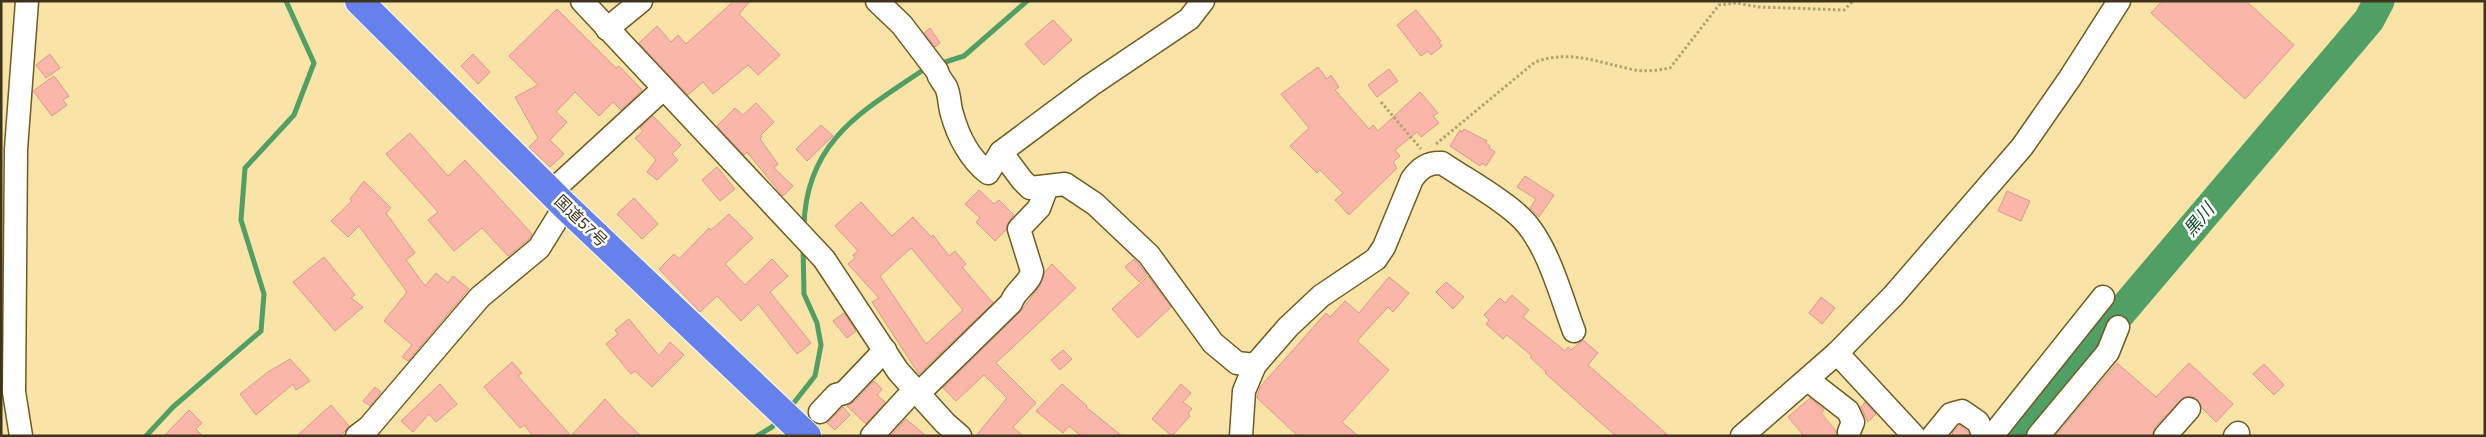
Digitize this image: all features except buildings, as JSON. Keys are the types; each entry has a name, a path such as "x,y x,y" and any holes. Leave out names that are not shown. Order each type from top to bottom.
{"highway":[{"name":"国道57号","path":"359,1 558,199 777,406 808,424"}],"street":[{"path":"20,436 14,392 16,150 27,1"},
{"path":"582,1 824,259 898,371 946,424 960,436"},
{"path":"607,28 641,1"},
{"path":"877,1 902,25 938,71 939,80 946,87 951,114 959,135 978,164 988,173 1001,152 1091,85 1188,18 1202,1"},
{"path":"1742,436 1808,380 1893,296 2022,147 2070,78 2119,1"},
{"path":"370,433 480,298 539,248 558,199 663,89"},
{"path":"1001,152 1030,188 1065,184 1095,204 1148,255 1213,343 1237,363 1255,365"},
{"path":"1241,436 1244,391 1255,365 1288,327 1321,296 1376,259 1384,247 1412,179 1417,172 1432,162 1442,163 1519,215 1536,238 1574,332"},
{"path":"872,436 1011,303 1014,294 1031,276 1032,271 1019,230 1039,208 1047,187"},
{"path":"1992,436 2103,297"},
{"path":"2038,436 2108,352 2118,326"},
{"path":"808,424 836,395 844,393 884,350"},
{"path":"1837,353 1914,436"},
{"path":"1808,380 1848,411 1853,422 1849,432"},
{"path":"2165,436 2189,409"},
{"path":"1933,436 1951,414 1962,411 1978,422 1984,436"}],"path":[{"path":"1432,162 1431,148 1535,62 1552,56 1570,56 1637,71 1670,68 1719,5 1736,3 1759,7 1844,10 1853,1"},
{"path":"1381,102 1432,162"}],"waterway":[{"path":"146,436 173,407 261,331 264,294 241,220 245,168 294,115 314,63 286,1"},
{"path":"939,64 964,56 1027,1"},
{"name":"黒川","path":"2016,436 2369,20 2379,1"},
{"path":"804,226 807,196 815,171 827,150 842,131 860,114 926,68"},
{"path":"789,409 815,376 821,345 817,323 804,294 803,247"},
{"path":"757,436 772,427 778,420"}]}
